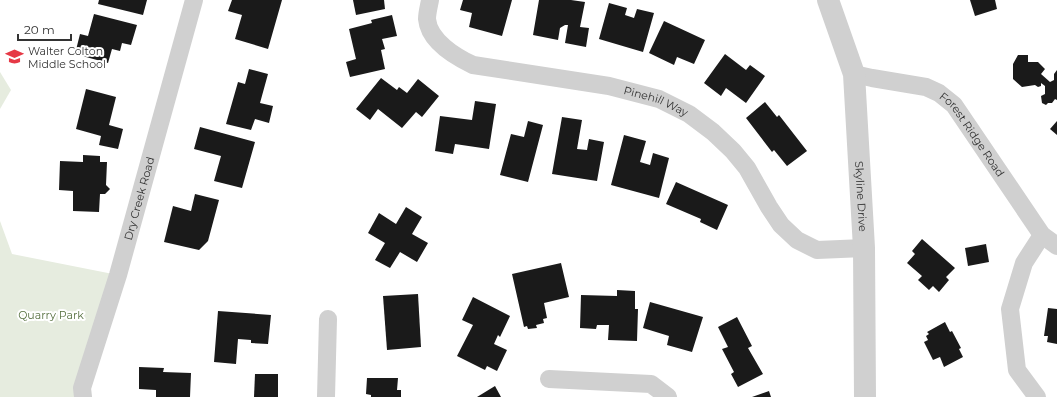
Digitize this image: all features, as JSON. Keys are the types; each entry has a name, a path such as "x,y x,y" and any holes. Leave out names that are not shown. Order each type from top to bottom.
{"street":[{"name":"Dry Creek Road","path":"82,397 82,388 118,275 194,0"},
{"name":"Pinehill Way","path":"430,0 427,20 432,33 443,47 457,57 473,65 609,86 658,99 689,114 713,132 733,151 747,168 769,208 781,225 797,240 818,250 864,248"},
{"name":"Skyline Drive","path":"828,0 854,74 864,248 865,397"},
{"name":"Forest Ridge Road","path":"854,74 926,87 940,93 954,105 1042,235 1057,246"},
{"path":"1037,397 1017,370 1010,309 1024,263 1042,235"},
{"path":"326,397 328,318"},
{"path":"549,380 652,384 668,397"}],"green space":[{"path":"0,72 11,90 0,109"},
{"name":"Quarry Park","path":"0,221 12,254 118,275 83,397 0,397"}],"building":[{"path":"99,0 147,0 143,15 98,4"},
{"path":"232,0 282,0 268,49 235,39 242,15 228,11"},
{"path":"353,0 384,0 385,9 356,15"},
{"path":"463,0 512,0 502,36 469,27 472,13 460,10"},
{"path":"539,0 571,0 585,2 580,27 589,28 586,47 565,43 568,25 560,28 558,40 533,35"},
{"path":"970,0 995,0 997,9 975,16"},
{"path":"609,3 627,8 625,15 634,18 637,9 654,13 643,52 599,39"},
{"path":"94,14 137,25 131,45 122,43 120,51 112,49 108,63 75,54 80,34 88,36"},
{"path":"392,15 397,36 382,39 385,49 381,50 385,69 350,77 346,62 356,59 349,29 372,23 371,20"},
{"path":"664,21 705,40 694,64 677,57 674,65 649,53"},
{"path":"725,54 746,70 750,65 765,76 746,103 726,88 721,96 704,83"},
{"path":"1018,55 1028,55 1028,62 1038,62 1045,69 1041,74 1050,82 1054,80 1054,74 1057,70 1057,100 1055,99 1052,103 1048,103 1046,105 1042,103 1041,96 1045,94 1045,86 1041,83 1041,86 1038,87 1035,85 1022,87 1013,79 1013,64"},
{"path":"249,69 268,74 260,103 273,106 269,123 255,119 251,130 226,124 238,82 245,84"},
{"path":"381,78 397,90 399,87 407,93 418,79 439,96 422,117 416,112 402,128 378,109 370,120 356,109"},
{"path":"86,89 116,97 109,125 123,129 118,149 99,145 101,136 76,129"},
{"path":"475,101 496,104 489,149 455,144 453,154 435,151 440,116 472,120"},
{"path":"765,102 777,117 779,115 807,151 787,166 774,150 772,152 746,118"},
{"path":"562,117 582,120 577,149 587,150 589,139 604,142 597,181 552,174"},
{"path":"528,121 543,125 528,182 500,175 511,134 524,137"},
{"path":"1057,121 1057,135 1050,129"},
{"path":"200,127 255,142 242,188 214,181 221,156 194,149"},
{"path":"624,135 646,141 640,162 650,165 653,153 669,158 659,198 611,185"},
{"path":"83,155 100,156 100,162 107,162 106,185 110,189 105,194 100,194 99,212 73,211 73,191 59,190 60,161 83,162"},
{"path":"676,182 728,205 717,230 700,222 701,219 666,204"},
{"path":"195,194 219,200 208,241 199,250 164,242 173,206 191,211"},
{"path":"406,207 422,217 412,234 428,243 417,262 400,252 390,268 375,260 385,243 368,233 379,213 396,224"},
{"path":"922,239 955,268 946,277 949,280 939,292 933,286 929,290 918,280 922,276 907,263 915,254 912,251"},
{"path":"986,244 989,262 968,266 965,248"},
{"path":"561,263 569,297 544,303 547,318 543,319 544,323 536,325 537,328 528,329 527,326 524,327 512,274"},
{"path":"617,290 635,291 635,309 638,309 637,341 608,340 609,325 597,325 596,329 580,328 581,295 617,296"},
{"path":"418,294 421,347 387,350 383,296"},
{"path":"473,297 510,316 500,337 498,335 494,344 507,350 497,371 487,366 485,370 457,356 473,325 462,320"},
{"path":"650,302 703,317 692,352 667,345 669,336 643,328"},
{"path":"1048,308 1057,309 1057,344 1047,342 1048,336 1044,336"},
{"path":"218,311 271,315 268,344 251,343 251,340 238,339 236,364 214,362"},
{"path":"737,317 752,346 748,348 763,374 738,387 731,374 734,372 722,349 728,347 718,327"},
{"path":"945,322 950,332 952,331 961,348 959,349 963,357 944,367 940,357 933,360 924,342 928,340 926,336 929,334 927,332"},
{"path":"139,367 164,368 163,372 191,373 190,397 156,397 156,390 139,389"},
{"path":"255,374 278,374 278,397 254,397"},
{"path":"367,378 398,378 397,390 401,390 401,397 371,397 371,395 366,394"},
{"path":"495,386 501,397 477,397"},
{"path":"769,391 771,397 752,397"}],"place":[{"name":"Walter Colton Middle School","path":"15,57"}]}
